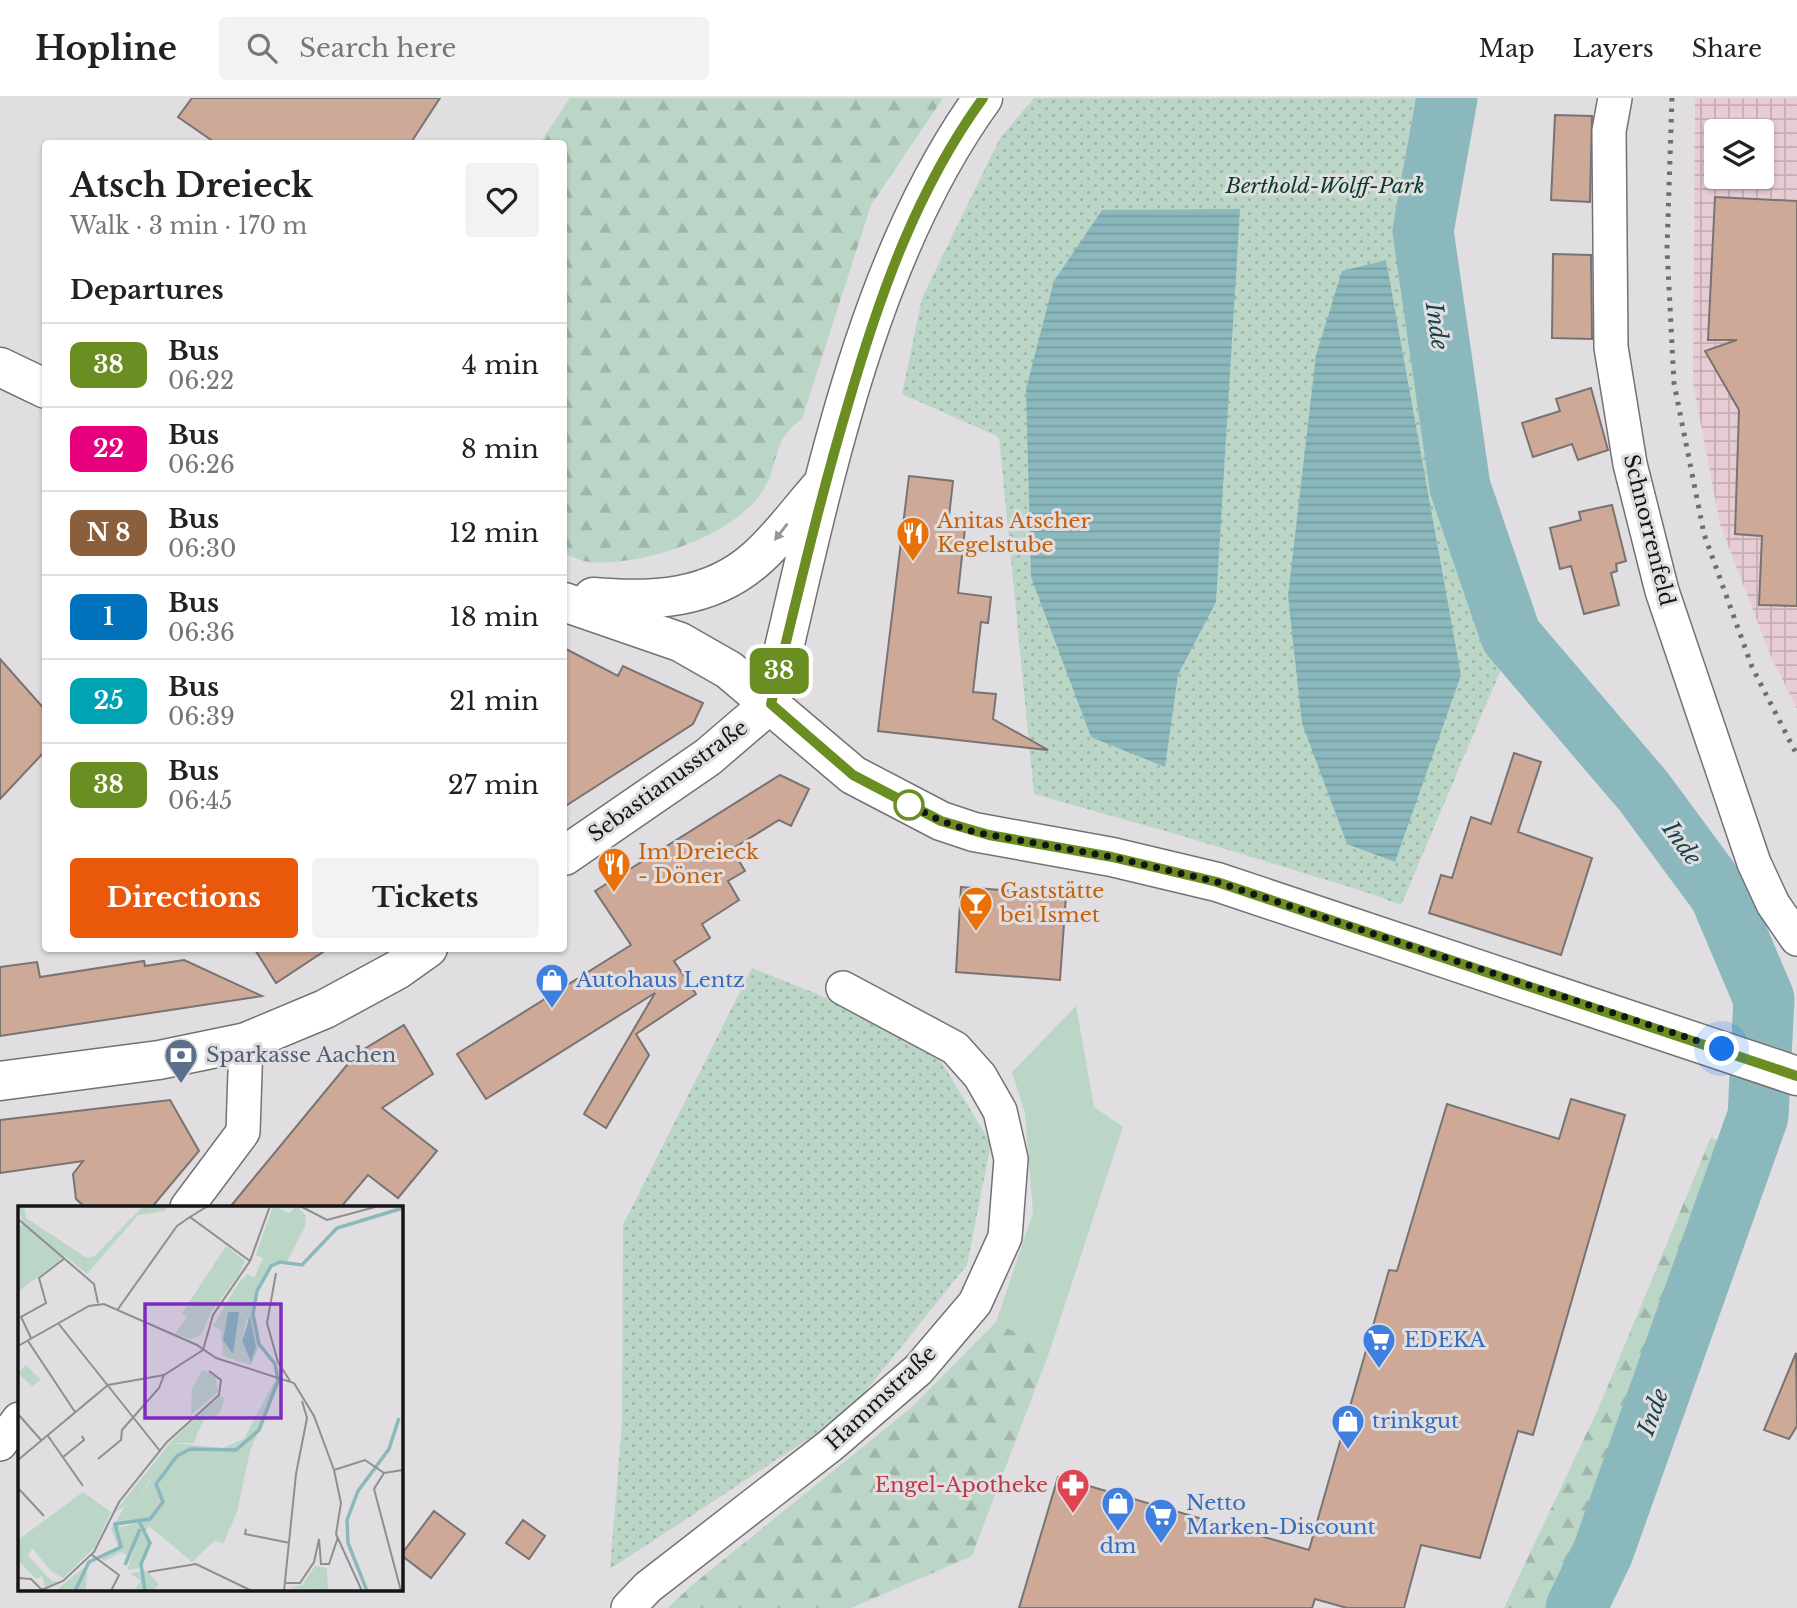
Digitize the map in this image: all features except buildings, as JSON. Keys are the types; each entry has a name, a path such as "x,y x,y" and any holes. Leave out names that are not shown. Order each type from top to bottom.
{"main road":[{"path":"771,704 825,481 878,303 902,241 964,125 983,98"},
{"path":"0,367 42,387"},
{"path":"567,595 639,601 689,594 715,584 755,561 825,481"},
{"path":"567,603 680,642 729,670 853,775 941,821 974,832 1112,857 1217,882 1722,1049 1795,1076"},
{"name":"Sebastianusstraße","path":"567,854 708,757 771,704"},
{"path":"0,1081 159,1060 246,1042 325,1009 397,970 422,952"}],"street":[{"name":"Schnorrenfeld","path":"1615,98 1609,131 1611,347 1630,464 1662,590 1754,863 1773,904 1797,939"},
{"name":"Hammstraße","path":"628,1608 648,1587 831,1445 918,1370 975,1303 1004,1237 1011,1159 999,1111 980,1076 955,1048 843,988"},
{"path":"188,1206 243,1132 246,1042"},
{"path":"0,1444 18,1420"}],"shaded area":[{"path":"1695,98 1797,98 1797,709 1770,654 1720,524 1693,383"}],"green space":[{"path":"570,98 943,98 871,205 802,419 781,442 765,487 752,504 733,520 686,545 635,559 610,562 586,561 567,554 567,140 542,140"},
{"name":"Berthold-Wolff-Park","path":"1034,98 1432,98 1411,221 1417,314 1442,458 1502,667 1401,905 1186,837 1034,794 999,437 902,394 922,298 1000,138","holes":["1386,260 1461,675 1342,271","1054,281 1216,602 1178,675 1164,767"]},
{"path":"752,968 927,1038 991,1144 967,1265 848,1413 610,1569 622,1424 623,1225"},
{"path":"1076,1006 1094,1107 1123,1127 1050,1350 996,1322 1033,1213 1025,1113 1012,1072"},
{"path":"1711,1137 1759,1160 1712,1271 1585,1608 1504,1608 1599,1407"},
{"path":"996,1322 1050,1350 972,1556 851,1608 668,1608 691,1586 911,1408"}],"water":[{"path":"1240,209 1216,602 1178,675 1165,767 1091,737 1031,577 1026,389 1054,281 1102,210"},
{"path":"1386,260 1461,675 1395,862 1347,844 1302,723 1288,596 1316,355 1342,271"}],"waterway":[{"name":"Inde","path":"1447,98 1423,231 1460,487 1511,636 1644,792 1720,895 1764,999 1758,1116 1603,1552 1576,1608"}],"railway":[{"path":"1672,98 1667,249 1674,383 1704,534 1752,667 1797,755"}],"bus line":[{"name":"38","path":"983,98 964,125 902,241 878,303 825,481 771,704 853,775 941,821 974,832 1112,857 1217,882 1797,1076"}],"place":[{"name":"Anitas Atscher Kegelstube","path":"913,563"},
{"name":"Im Dreieck - Döner","path":"614,894"},
{"name":"Gaststätte bei Ismet","path":"976,933"},
{"name":"Autohaus Lentz","path":"552,1010"},
{"name":"Sparkasse Aachen","path":"181,1085"},
{"name":"EDEKA","path":"1379,1370"},
{"name":"trinkgut","path":"1348,1451"},
{"name":"Engel-Apotheke","path":"1073,1515"},
{"name":"dm","path":"1118,1533"},
{"name":"Netto Marken-Discount","path":"1161,1545"}],"route":[{"path":"909,805 900,800 941,821 974,832 1112,857 1217,882 1449,961 1722,1049"}]}
